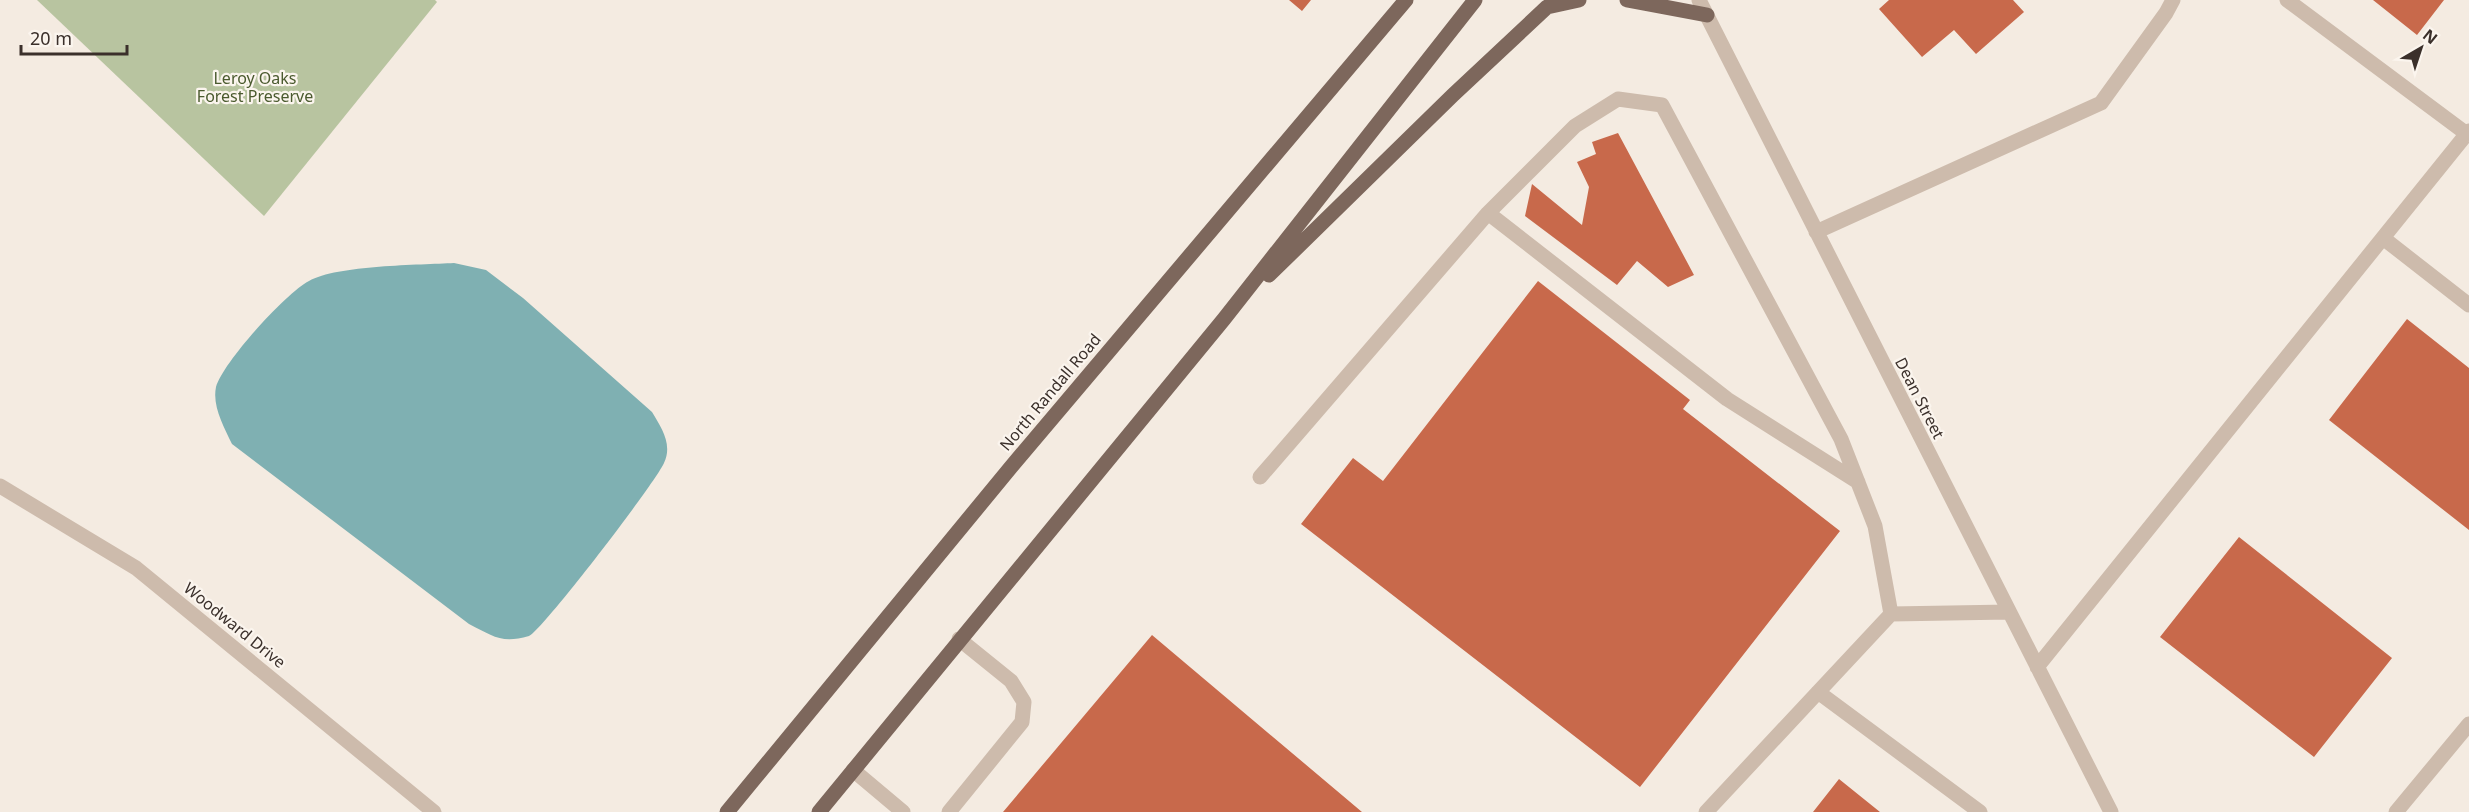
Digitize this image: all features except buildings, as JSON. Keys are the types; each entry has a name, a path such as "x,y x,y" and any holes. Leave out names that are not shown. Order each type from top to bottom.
{"main road":[{"name":"North Randall Road","path":"727,812 1018,458 1406,0"},
{"path":"819,812 1224,319 1475,0"},
{"path":"1224,319 1444,103 1547,7 1579,0"},
{"path":"1627,0 1707,15"}],"street":[{"name":"Dean Street","path":"1699,0 2111,812"},
{"path":"1816,232 2101,103 2173,0"},
{"path":"2037,667 2468,132 2287,0"},
{"path":"1260,477 1488,213 1575,126 1618,99 1662,105 1841,439 1875,526 1891,614"},
{"path":"1488,213 1727,399 1858,482"},
{"path":"2383,238 2469,305"},
{"name":"Woodward Drive","path":"0,486 136,568 434,812"},
{"path":"1706,812 1891,614 2009,612"},
{"path":"949,812 1022,722 1023,702 1011,681 959,639"},
{"path":"1818,692 1980,812"},
{"path":"2396,812 2469,723"},
{"path":"853,770 903,812"}],"green space":[{"name":"Leroy Oaks Forest Preserve","path":"37,0 435,0 437,2 264,216"}],"water":[{"path":"454,263 486,270 523,298 652,412 667,442 664,463 621,525 575,585 538,628 529,636 519,638 498,638 469,624 232,444 219,416 216,402 216,387 221,376 242,346 271,313 309,281 358,269"}]}
